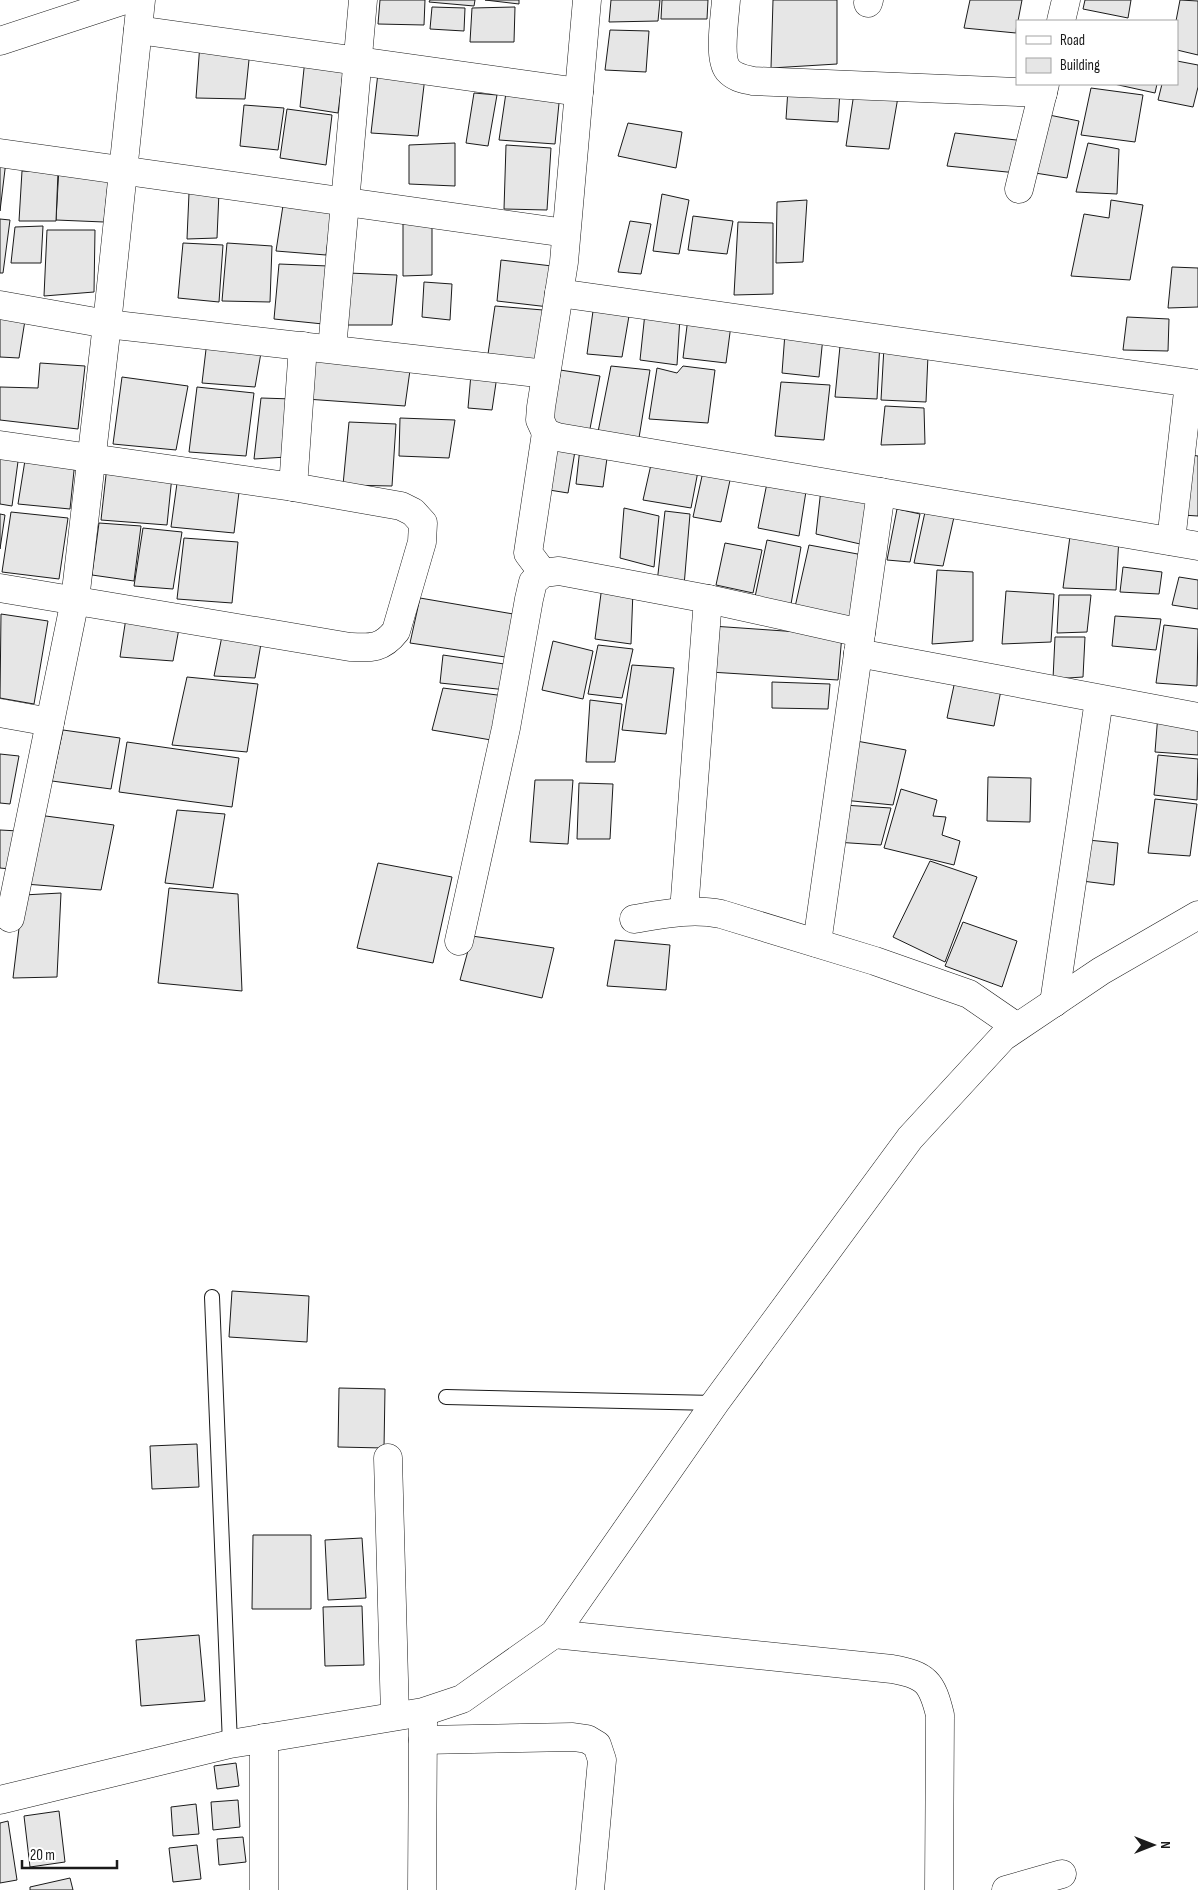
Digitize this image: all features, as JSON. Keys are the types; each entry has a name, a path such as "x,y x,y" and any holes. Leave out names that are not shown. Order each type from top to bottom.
{"street":[{"path":"0,41 126,0"},
{"path":"10,918 75,600 107,324 141,0"},
{"path":"332,349 363,0"},
{"path":"543,573 528,553 546,432 540,420 566,233 587,0"},
{"path":"726,0 723,55 727,70 739,79 753,81 1044,88 1019,189"},
{"path":"1061,20 1066,0"},
{"path":"138,30 579,92"},
{"path":"0,153 345,200 566,233"},
{"path":"559,293 1194,384 1171,541"},
{"path":"0,305 107,324 546,374"},
{"path":"293,487 302,385 303,346"},
{"path":"546,432 557,436 1198,546"},
{"path":"0,445 293,487 401,506 413,512 423,523 422,542 396,631 388,642 371,648 350,647 0,588"},
{"path":"817,944 882,492"},
{"path":"459,941 506,728 529,599 533,582 543,573 559,571 708,599 860,643 1099,700 1198,717"},
{"path":"684,911 708,599"},
{"path":"1054,1002 1099,700"},
{"path":"0,713 50,722"},
{"path":"634,919 684,911 706,911 721,914 875,961 969,994 1010,1032"},
{"path":"0,1800 230,1744 423,1712 462,1699 554,1634 715,1403 910,1138 934,1110 1010,1032 1102,971 1198,915"},
{"path":"388,1458 395,1716"},
{"path":"554,1634 892,1669 909,1672 925,1680 935,1694 940,1715 939,1890"},
{"path":"422,1890 423,1712"},
{"path":"423,1740 573,1737 587,1739 597,1745 602,1760 590,1890"},
{"path":"264,1738 264,1890"},
{"path":"1006,1890 1062,1874"}],"lane":[{"path":"212,1297 230,1744"},
{"path":"446,1397 715,1403"}],"building":[{"path":"380,0 425,0 424,25 378,24"},
{"path":"430,0 475,0 474,6 429,2"},
{"path":"485,0 519,0 519,4"},
{"path":"611,0 660,0 658,21 609,22"},
{"path":"662,0 708,0 707,19 661,19"},
{"path":"773,0 837,0 837,64 771,68"},
{"path":"970,0 1022,0 1018,20 1016,20 1016,33 964,28"},
{"path":"1085,0 1131,0 1128,18 1083,9"},
{"path":"1180,0 1198,1 1198,55 1178,50 1178,20 1176,20"},
{"path":"432,7 465,8 464,31 430,29"},
{"path":"515,7 514,42 470,42 472,8"},
{"path":"610,30 649,31 646,72 605,70"},
{"path":"200,43 250,50 245,99 196,98"},
{"path":"305,59 344,66 338,113 300,107"},
{"path":"1178,61 1198,65 1198,87 1193,107 1158,100 1162,85 1178,85"},
{"path":"378,73 425,77 418,136 371,133"},
{"path":"1119,85 1157,85 1155,93"},
{"path":"507,86 560,93 555,144 499,140"},
{"path":"1091,88 1143,95 1135,142 1081,135"},
{"path":"788,89 840,91 838,122 786,119"},
{"path":"474,93 497,95 488,146 466,143"},
{"path":"854,93 898,97 889,149 846,146"},
{"path":"244,105 284,108 278,150 240,146"},
{"path":"287,109 332,115 326,165 280,158"},
{"path":"1049,115 1079,121 1067,178 1035,173"},
{"path":"628,123 682,132 676,168 618,156"},
{"path":"955,133 1025,141 1017,173 947,166"},
{"path":"455,143 455,186 409,184 409,145"},
{"path":"1088,143 1119,149 1117,194 1076,192"},
{"path":"506,145 551,148 547,210 504,209"},
{"path":"0,160 6,161 0,211"},
{"path":"59,167 109,174 104,222 56,220"},
{"path":"22,171 58,172 56,221 19,221"},
{"path":"219,192 217,238 187,239 189,193"},
{"path":"662,194 689,200 679,254 653,251"},
{"path":"284,199 333,203 326,255 276,251"},
{"path":"807,200 803,262 776,263 777,202"},
{"path":"1111,200 1143,205 1130,280 1071,276 1084,214 1109,218"},
{"path":"693,216 733,221 727,254 688,250"},
{"path":"0,219 10,220 3,273 0,273"},
{"path":"630,221 651,224 641,274 618,272"},
{"path":"432,222 432,275 403,276 403,224"},
{"path":"738,222 773,223 773,294 734,295"},
{"path":"43,226 41,263 11,263 15,227"},
{"path":"47,230 95,230 94,292 44,296"},
{"path":"183,243 223,245 219,302 178,298"},
{"path":"227,243 272,246 270,302 222,301"},
{"path":"501,260 552,266 549,307 497,301"},
{"path":"279,264 328,266 323,324 274,319"},
{"path":"1172,267 1198,268 1198,307 1168,308"},
{"path":"348,273 397,275 392,325 343,325"},
{"path":"424,282 452,284 450,320 422,317"},
{"path":"594,304 630,310 622,357 587,354"},
{"path":"495,306 543,310 534,368 487,361"},
{"path":"0,311 26,314 19,358 0,357"},
{"path":"645,313 680,317 677,365 640,360"},
{"path":"1127,317 1169,319 1168,351 1123,350"},
{"path":"688,318 731,325 726,363 683,358"},
{"path":"785,333 823,337 819,377 782,373"},
{"path":"841,336 880,341 877,399 835,397"},
{"path":"207,341 262,347 255,387 202,383"},
{"path":"884,347 928,355 926,402 881,400"},
{"path":"309,352 411,363 405,406 306,399"},
{"path":"40,363 85,366 78,429 0,420 0,387 38,388"},
{"path":"611,366 650,370 638,444 597,437"},
{"path":"683,366 715,370 708,423 649,419 657,368 677,373"},
{"path":"560,370 600,376 589,434 551,428"},
{"path":"471,374 497,376 492,410 468,408"},
{"path":"122,377 188,386 176,450 113,444"},
{"path":"781,382 830,385 824,440 775,436"},
{"path":"197,387 254,393 246,456 189,452"},
{"path":"261,398 293,399 287,457 254,459"},
{"path":"885,406 924,408 925,444 881,445"},
{"path":"400,418 455,420 449,458 399,456"},
{"path":"349,422 396,424 392,486 343,485"},
{"path":"553,441 576,445 568,493 543,489"},
{"path":"580,448 608,451 603,487 576,484"},
{"path":"0,451 19,454 12,506 0,504"},
{"path":"26,454 75,461 70,509 18,504"},
{"path":"1191,455 1198,456 1198,516 1182,515"},
{"path":"652,460 699,466 691,508 643,500"},
{"path":"107,466 172,476 167,525 101,520"},
{"path":"704,467 732,471 721,522 693,517"},
{"path":"178,476 240,484 234,533 171,527"},
{"path":"768,478 807,485 799,536 758,528"},
{"path":"821,489 874,495 869,546 816,534"},
{"path":"624,508 659,516 654,567 620,558"},
{"path":"897,509 920,514 910,562 887,560"},
{"path":"665,511 690,514 684,586 657,583"},
{"path":"11,512 68,518 59,579 2,572"},
{"path":"925,512 954,517 943,566 914,563"},
{"path":"0,514 5,515 0,549"},
{"path":"99,523 141,526 134,581 92,575"},
{"path":"143,528 182,532 173,589 134,586"},
{"path":"1071,529 1119,537 1116,590 1063,588"},
{"path":"184,538 238,542 232,603 177,599"},
{"path":"767,540 801,547 791,604 755,597"},
{"path":"725,543 762,550 753,593 716,585"},
{"path":"809,545 863,555 853,618 795,607"},
{"path":"1123,567 1162,572 1159,594 1120,592"},
{"path":"937,570 973,572 973,641 932,644"},
{"path":"1179,577 1198,580 1198,609 1172,605"},
{"path":"602,586 633,590 631,644 595,639"},
{"path":"1006,591 1054,594 1051,642 1002,644"},
{"path":"1059,595 1091,595 1087,632 1057,633"},
{"path":"420,598 519,615 512,658 410,643"},
{"path":"1,614 48,621 34,704 0,698"},
{"path":"1115,616 1161,619 1156,650 1112,646"},
{"path":"126,618 180,623 173,661 120,657"},
{"path":"1164,625 1198,629 1197,686 1156,683"},
{"path":"712,626 842,635 838,680 710,672"},
{"path":"223,631 262,638 255,678 214,676"},
{"path":"1055,637 1085,637 1083,677 1053,679"},
{"path":"553,641 593,651 583,699 542,690"},
{"path":"598,645 633,649 622,698 588,694"},
{"path":"443,655 511,665 507,690 440,683"},
{"path":"632,665 674,668 666,734 622,730"},
{"path":"956,676 1002,685 994,726 947,718"},
{"path":"187,677 258,684 247,752 172,745"},
{"path":"772,682 830,684 828,709 772,708"},
{"path":"443,688 505,696 497,741 432,730"},
{"path":"590,700 622,704 615,762 586,762"},
{"path":"1158,714 1198,721 1198,755 1155,752"},
{"path":"63,730 120,738 111,789 52,781"},
{"path":"851,740 906,750 893,805 843,800"},
{"path":"127,742 239,758 232,807 119,792"},
{"path":"0,754 19,756 10,804 0,803"},
{"path":"1158,755 1198,759 1197,800 1154,795"},
{"path":"988,777 1031,778 1030,822 987,821"},
{"path":"535,780 573,780 568,844 530,842"},
{"path":"579,783 613,784 610,839 577,839"},
{"path":"901,789 937,800 933,816 946,817 942,835 960,841 954,865 884,848"},
{"path":"1155,799 1197,804 1190,856 1148,853"},
{"path":"843,805 891,808 881,845 835,842"},
{"path":"177,810 225,814 213,888 165,883"},
{"path":"38,815 114,825 101,890 25,884"},
{"path":"0,830 19,831 10,869 0,868"},
{"path":"1088,840 1118,843 1114,885 1082,881"},
{"path":"930,861 977,877 945,962 893,937"},
{"path":"378,863 452,877 433,963 357,948"},
{"path":"169,888 238,894 242,991 158,983"},
{"path":"61,893 57,977 13,978 23,895"},
{"path":"963,922 1017,941 1002,987 945,966"},
{"path":"472,936 554,948 542,998 460,980"},
{"path":"615,940 670,945 666,990 607,986"},
{"path":"232,1291 309,1296 307,1342 229,1337"},
{"path":"339,1388 385,1389 384,1448 338,1447"},
{"path":"197,1444 199,1487 152,1489 150,1446"},
{"path":"253,1535 311,1535 311,1609 252,1609"},
{"path":"362,1538 366,1598 328,1600 325,1540"},
{"path":"362,1606 364,1665 325,1666 323,1607"},
{"path":"199,1635 205,1701 141,1706 136,1640"},
{"path":"236,1763 239,1786 217,1789 214,1766"},
{"path":"238,1800 240,1827 213,1830 211,1802"},
{"path":"196,1804 199,1834 173,1836 171,1807"},
{"path":"59,1811 65,1862 30,1867 24,1816"},
{"path":"8,1821 17,1880 0,1883 0,1823"},
{"path":"243,1837 246,1862 219,1865 217,1839"},
{"path":"197,1845 201,1879 173,1882 169,1848"},
{"path":"70,1878 73,1890 30,1890 30,1887"}]}
